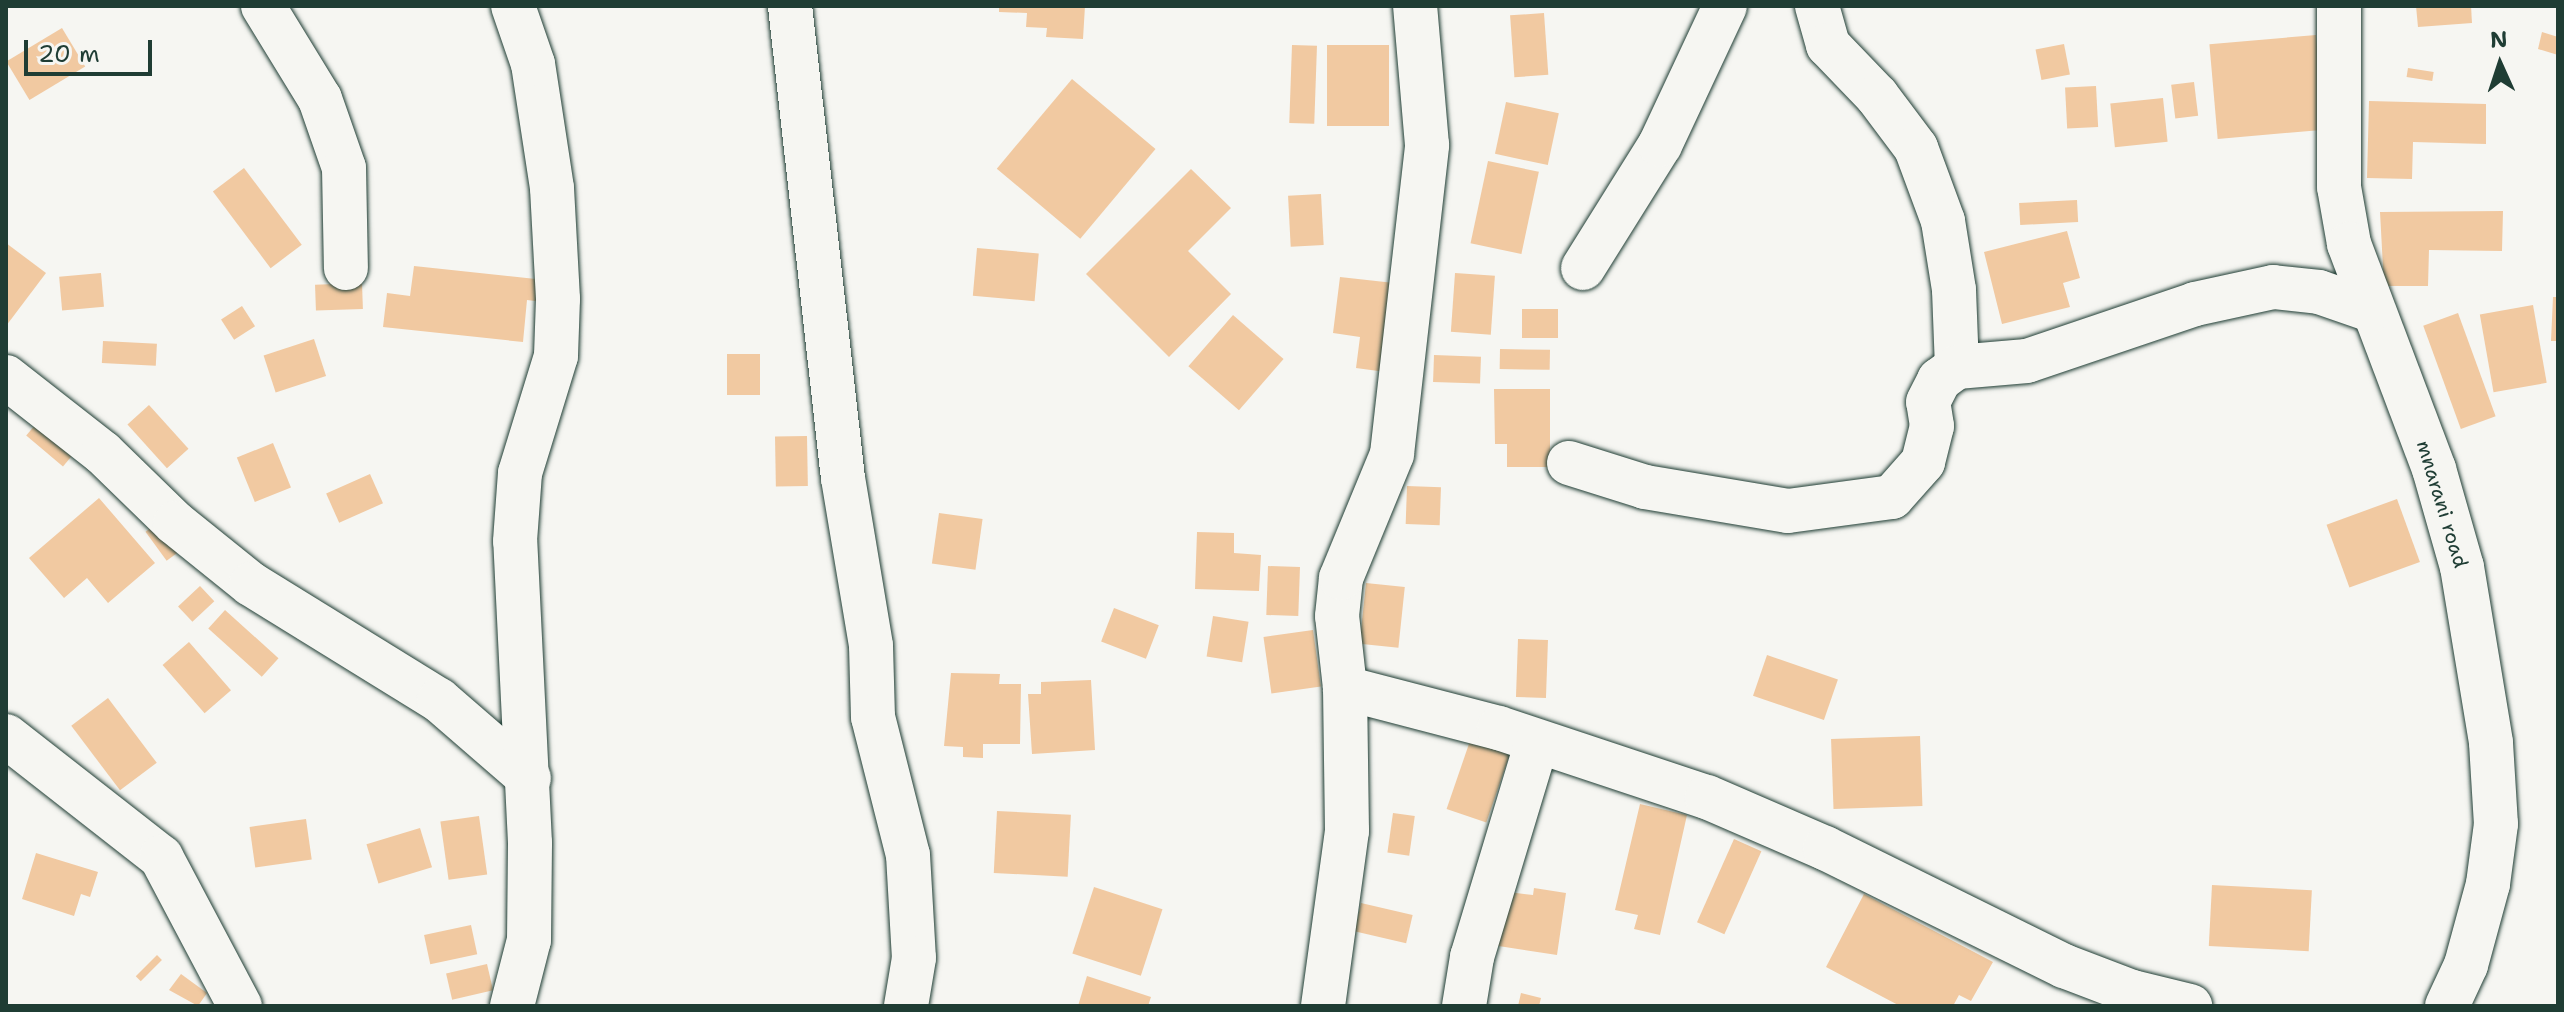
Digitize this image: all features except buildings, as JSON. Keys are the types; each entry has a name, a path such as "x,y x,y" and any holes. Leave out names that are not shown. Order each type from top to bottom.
{"street":[{"path":"263,6 320,99 344,168 346,268"},
{"path":"512,1006 529,940 529,778 515,541 520,473 556,356 558,299 552,188 536,79 513,6"},
{"path":"790,6 843,478 871,646 873,717 908,855 914,958 906,1006"},
{"path":"1323,1006 1347,831 1345,688 1337,616 1341,578 1392,454 1401,408 1427,145 1415,6"},
{"path":"1583,268 1660,145 1725,6"},
{"path":"1817,6 1828,45 1877,96 1916,148 1943,221 1954,290 1957,367"},
{"name":"mnarani road","path":"2339,6 2339,187 2349,244 2371,310 2408,396 2462,567 2491,743 2496,824 2488,884 2466,965 2447,1006"},
{"path":"1569,463 1645,487 1788,511 1892,497 1923,462 1932,426 1928,402 1939,380 1957,367 2027,361 2195,304 2273,287 2319,292 2371,310"},
{"path":"6,377 103,453 175,523 251,584 439,700 529,778"},
{"path":"1345,688 1537,742 1707,797 1825,848 2064,966 2190,1006"},
{"path":"6,736 161,857 240,1006"},
{"path":"1464,1006 1472,957 1537,742"}]}
